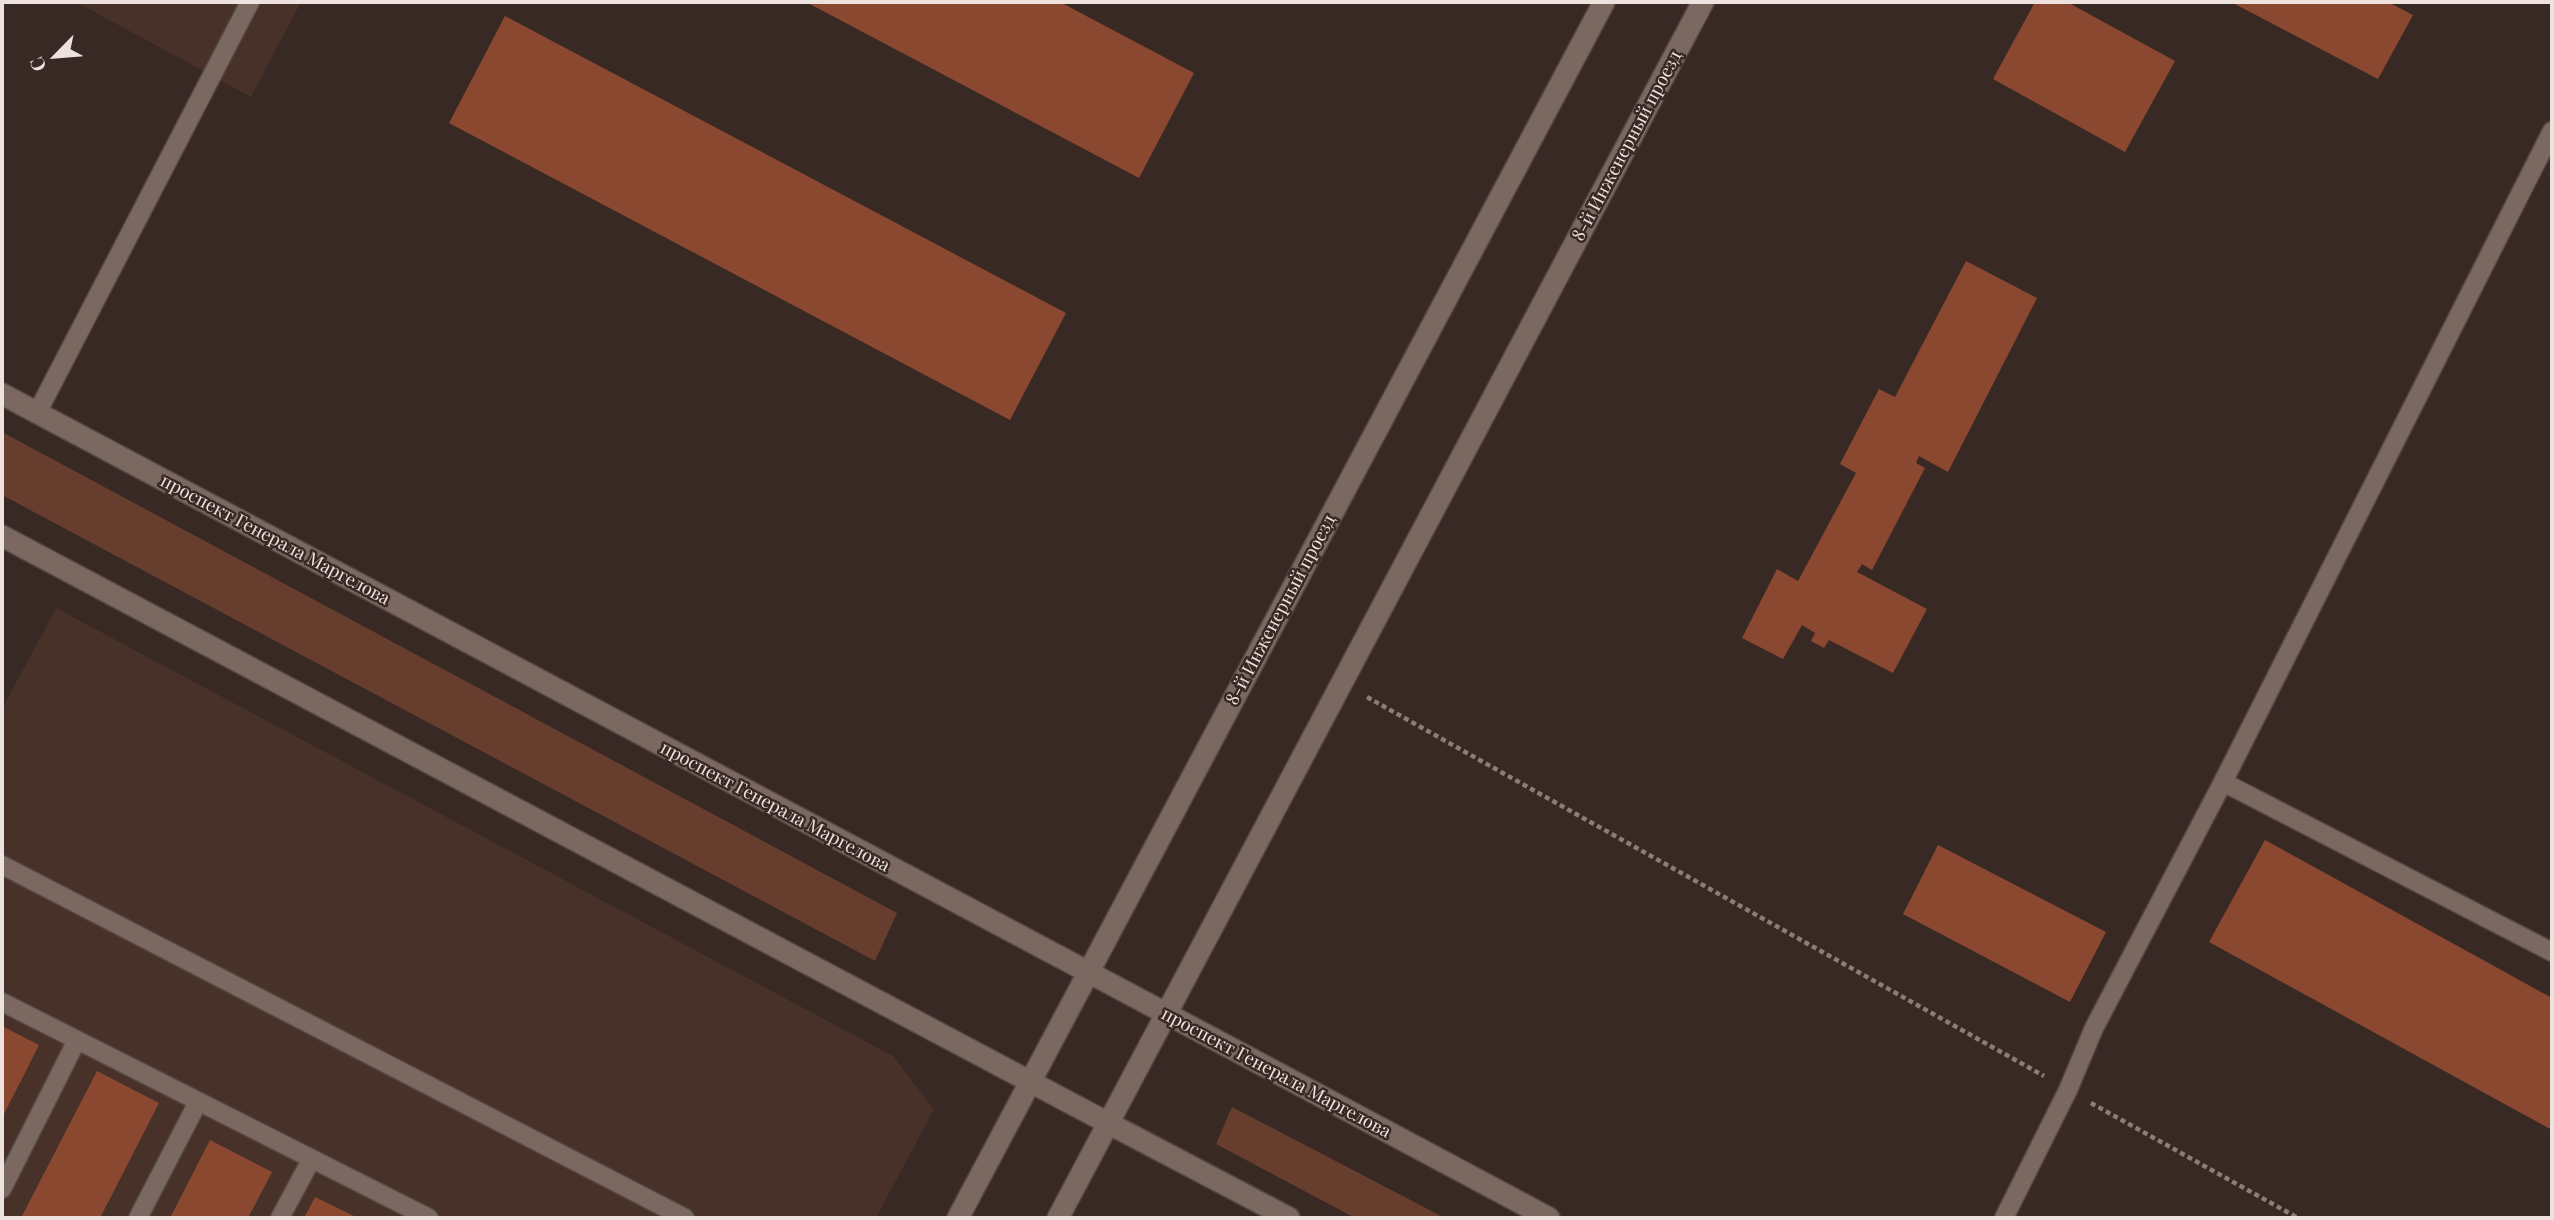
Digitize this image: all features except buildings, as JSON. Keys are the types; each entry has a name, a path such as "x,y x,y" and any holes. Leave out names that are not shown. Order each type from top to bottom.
{"street":[{"name":"8-й Инженерный проезд","path":"958,1218 1604,2"},
{"name":"8-й Инженерный проезд","path":"1058,1218 1703,2"},
{"name":"проспект Генерала Маргелова","path":"2,394 1549,1218"},
{"path":"2,536 1289,1218"}],"lane":[{"path":"37,413 250,2"},
{"path":"2004,1218 2068,1090 2094,1028 2223,782 2550,139"},
{"path":"2223,782 2552,952"},
{"path":"2,864 685,1218"},
{"path":"2,1002 426,1217"},
{"path":"2,1189 77,1040"},
{"path":"138,1218 198,1102"},
{"path":"280,1218 310,1160"}],"path":[{"path":"1342,683 2298,1218"}],"shaded area":[{"path":"76,2 301,2 251,97"},
{"path":"2,432 897,913 875,961 2,495"},
{"path":"56,608 893,1056 934,1109 876,1218 2,1218 2,709"},
{"path":"1232,1107 1445,1218 1355,1218 1216,1144"}]}
